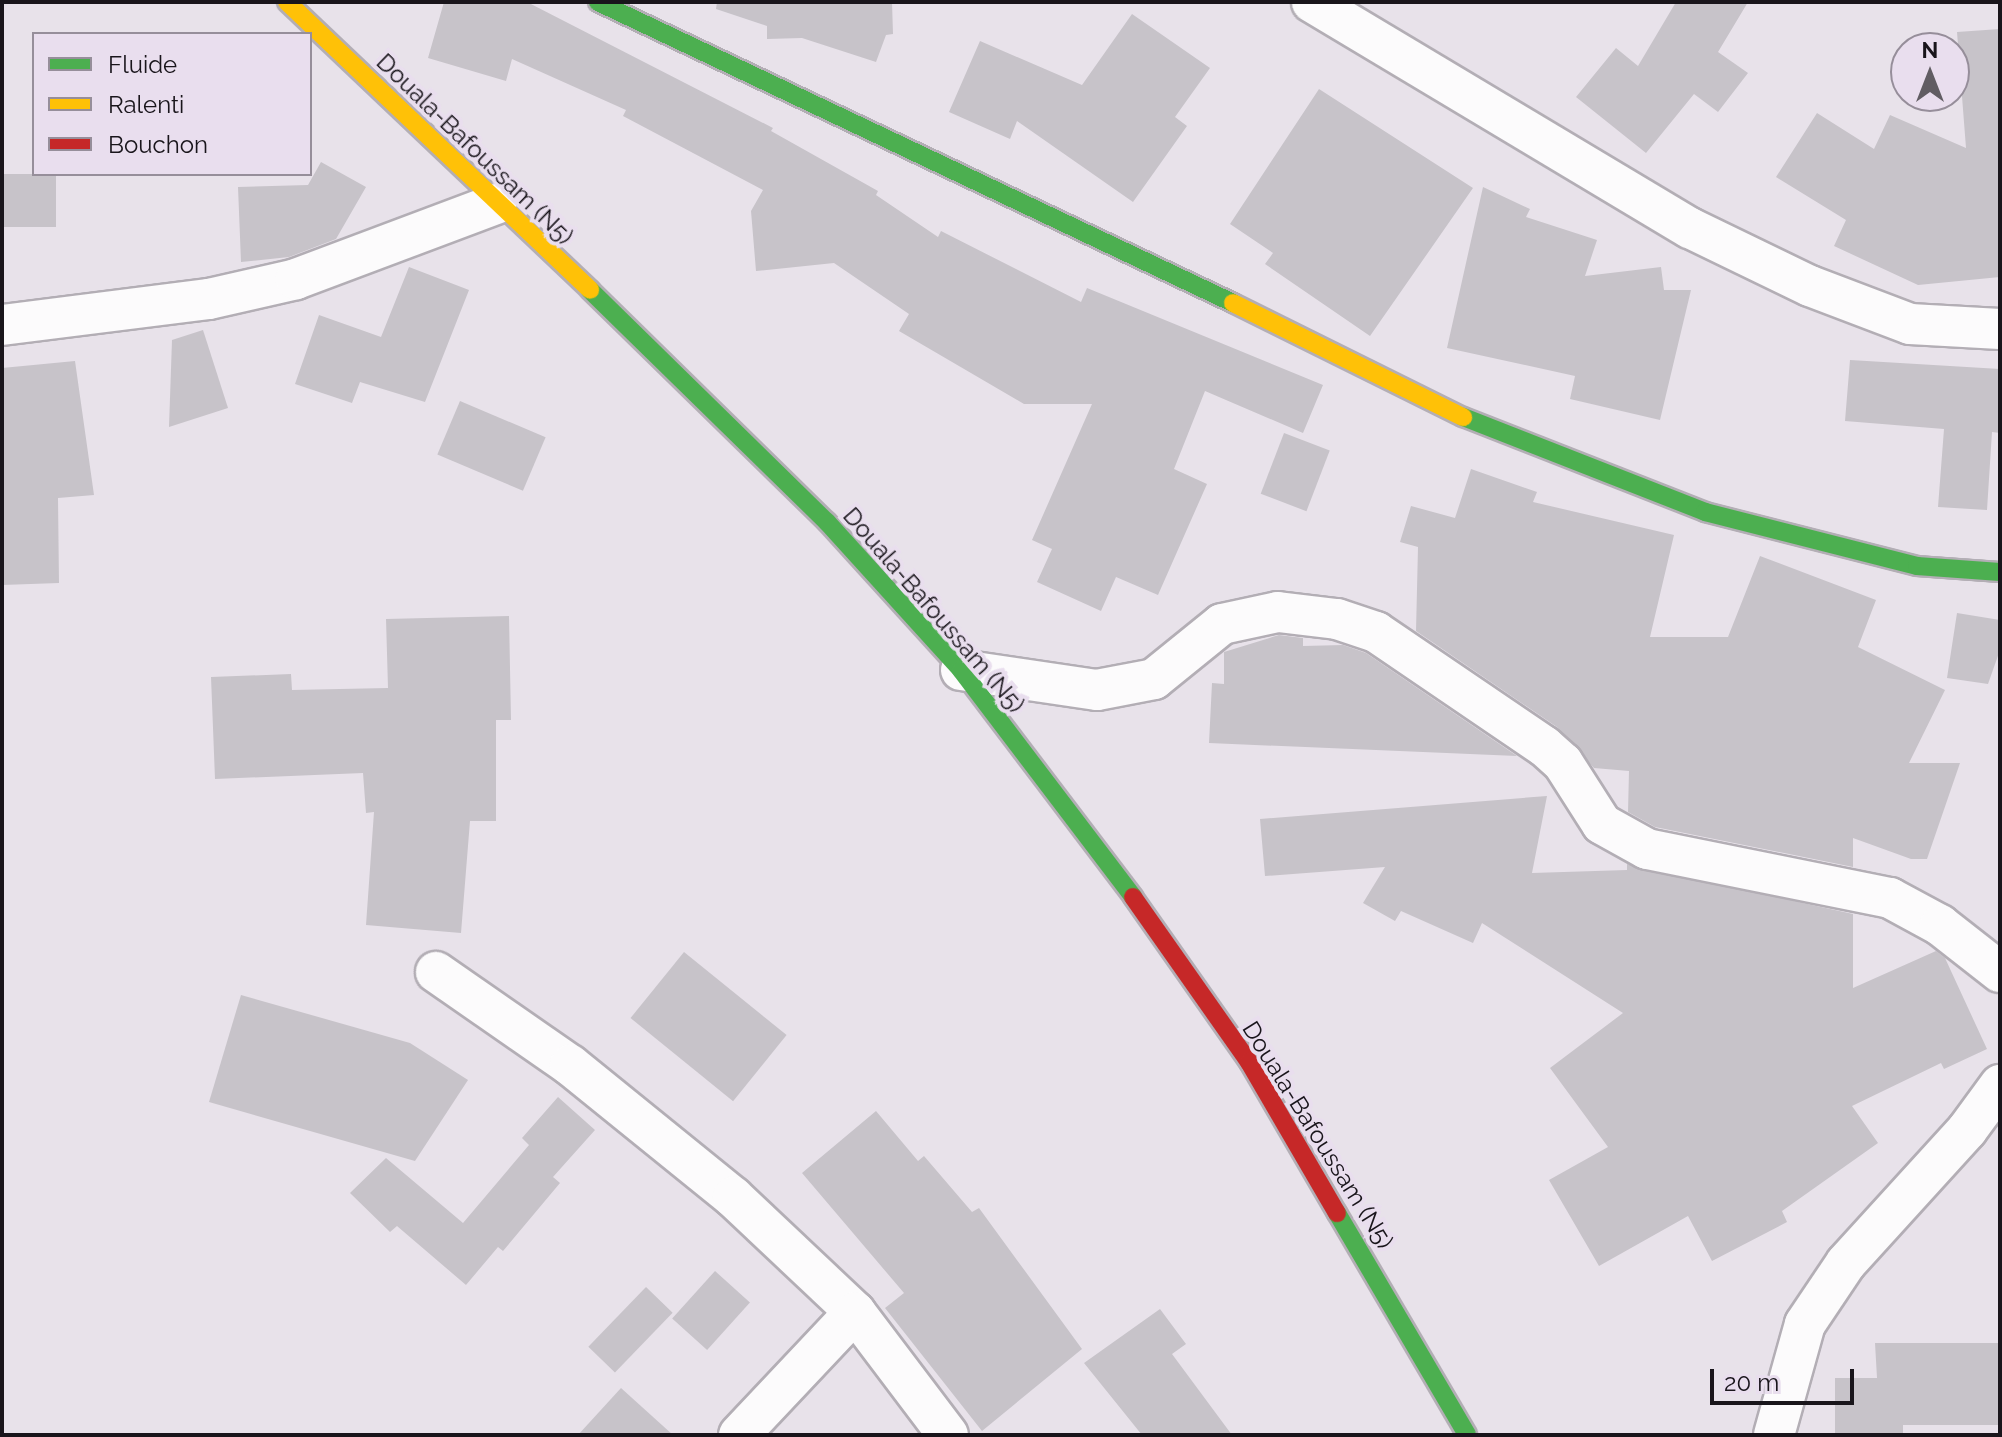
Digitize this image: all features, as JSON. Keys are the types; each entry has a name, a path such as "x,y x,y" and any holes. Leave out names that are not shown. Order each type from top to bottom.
{"main road":[{"name":"Douala-Bafoussam (N5)","path":"287,2 827,522 961,670 1098,848 1249,1062 1467,1435"},
{"path":"598,2 790,97 1173,272 1416,397 1570,462 1705,512 1823,546 1917,566 2000,572"}],"street":[{"path":"1312,2 1690,228 1797,279 1910,324 2000,329"},
{"path":"2,325 209,299 296,279 496,204"},
{"path":"961,670 1097,690 1154,679 1222,624 1278,612 1337,619 1376,632 1544,746 1563,763 1602,824 1647,849 1890,898 1940,925 2000,972"},
{"path":"436,972 638,1119 733,1197 855,1312 948,1435"},
{"path":"1774,1435 1805,1324 1846,1263 1967,1130 2000,1085"},
{"path":"739,1435 855,1312"}],"building":[{"path":"444,2 527,2 773,128 771,131 878,191 876,195 938,237 941,231 1081,302 1087,288 1323,385 1303,433 1205,391 1174,469 1207,484 1158,595 1116,577 1101,611 1037,582 1052,549 1032,540 1092,404 1024,404 899,331 909,314 834,263 756,271 751,211 763,190 623,116 626,110 512,59 506,81 428,58"},
{"path":"717,2 892,2 893,34 886,35 876,62 802,38 767,39 767,26 716,9"},
{"path":"1676,2 1748,2 1718,52 1748,73 1718,112 1694,94 1646,153 1576,97 1616,48 1638,66"},
{"path":"1132,14 1210,68 1175,117 1187,126 1133,202 1017,121 1010,139 949,112 980,41 1082,85"},
{"path":"2000,29 2000,277 1918,285 1834,246 1846,220 1776,177 1817,113 1874,149 1890,115 1966,148 1963,112 1970,112 1970,32 1957,32"},
{"path":"1319,89 1473,188 1370,336 1265,264 1273,253 1230,224"},
{"path":"321,162 366,187 336,239 289,257 241,262 238,187 308,185"},
{"path":"2,174 56,176 56,227 2,227"},
{"path":"1483,187 1530,209 1526,217 1597,240 1585,276 1661,267 1664,290 1691,290 1660,420 1570,399 1575,376 1447,348"},
{"path":"409,267 469,290 425,402 360,382 352,403 295,384 319,315 381,337"},
{"path":"203,330 228,408 169,427 172,340"},
{"path":"1850,360 2000,369 2000,433 1992,432 1987,510 1938,507 1944,429 1845,421"},
{"path":"75,361 94,495 58,498 59,583 2,585 2,368"},
{"path":"460,401 546,437 523,491 437,454"},
{"path":"1284,433 1330,451 1306,511 1261,494"},
{"path":"1471,469 1537,492 1533,502 1674,535 1650,637 1728,637 1760,556 1876,600 1858,647 1945,690 1909,763 1960,763 1927,859 1911,859 1853,838 1853,867 1655,827 1628,812 1629,771 1594,768 1557,727 1416,631 1418,547 1400,542 1411,506 1455,518"},
{"path":"1957,613 2000,620 2000,650 1988,684 1947,678"},
{"path":"509,616 511,720 496,720 496,821 470,821 461,933 366,925 374,812 366,813 363,773 215,779 211,677 291,674 292,690 388,688 386,619"},
{"path":"1279,635 1303,638 1303,646 1343,645 1366,653 1517,756 1209,743 1212,683 1224,684 1224,652"},
{"path":"1547,796 1532,873 1627,870 1627,864 1853,914 1853,988 1936,951 1945,958 1987,1049 1944,1069 1941,1063 1852,1106 1878,1143 1782,1211 1787,1222 1712,1261 1688,1216 1599,1266 1549,1180 1608,1147 1550,1068 1623,1013 1482,923 1473,943 1401,911 1395,921 1363,903 1385,867 1265,876 1260,819"},
{"path":"684,952 787,1035 733,1101 631,1018"},
{"path":"241,995 410,1043 468,1080 415,1161 209,1102"},
{"path":"558,1097 595,1130 553,1177 560,1183 503,1251 498,1247 466,1285 397,1226 390,1232 350,1193 386,1158 463,1223 529,1145 522,1138"},
{"path":"876,1111 918,1161 924,1156 972,1212 979,1208 1082,1349 982,1431 885,1308 904,1293 802,1173"},
{"path":"715,1271 750,1302 707,1350 672,1319"},
{"path":"646,1287 673,1313 615,1372 588,1347"},
{"path":"1160,1309 1186,1344 1172,1354 1232,1435 1142,1435 1084,1363"},
{"path":"1875,1343 2000,1343 2000,1425 1903,1425 1903,1435 1835,1435 1835,1378 1877,1378"},
{"path":"621,1388 673,1435 578,1435"}],"traffic: fast":[{"path":"598,2 1233,303"},
{"path":"590,290 827,522 961,670 1133,897"},
{"path":"1463,417 1705,512 1917,566 2000,572"},
{"path":"1337,1213 1467,1435"}],"traffic: slow":[{"path":"287,2 590,290"},
{"path":"1233,303 1463,417"}],"traffic: jam":[{"path":"1133,897 1249,1062 1337,1213"}]}
